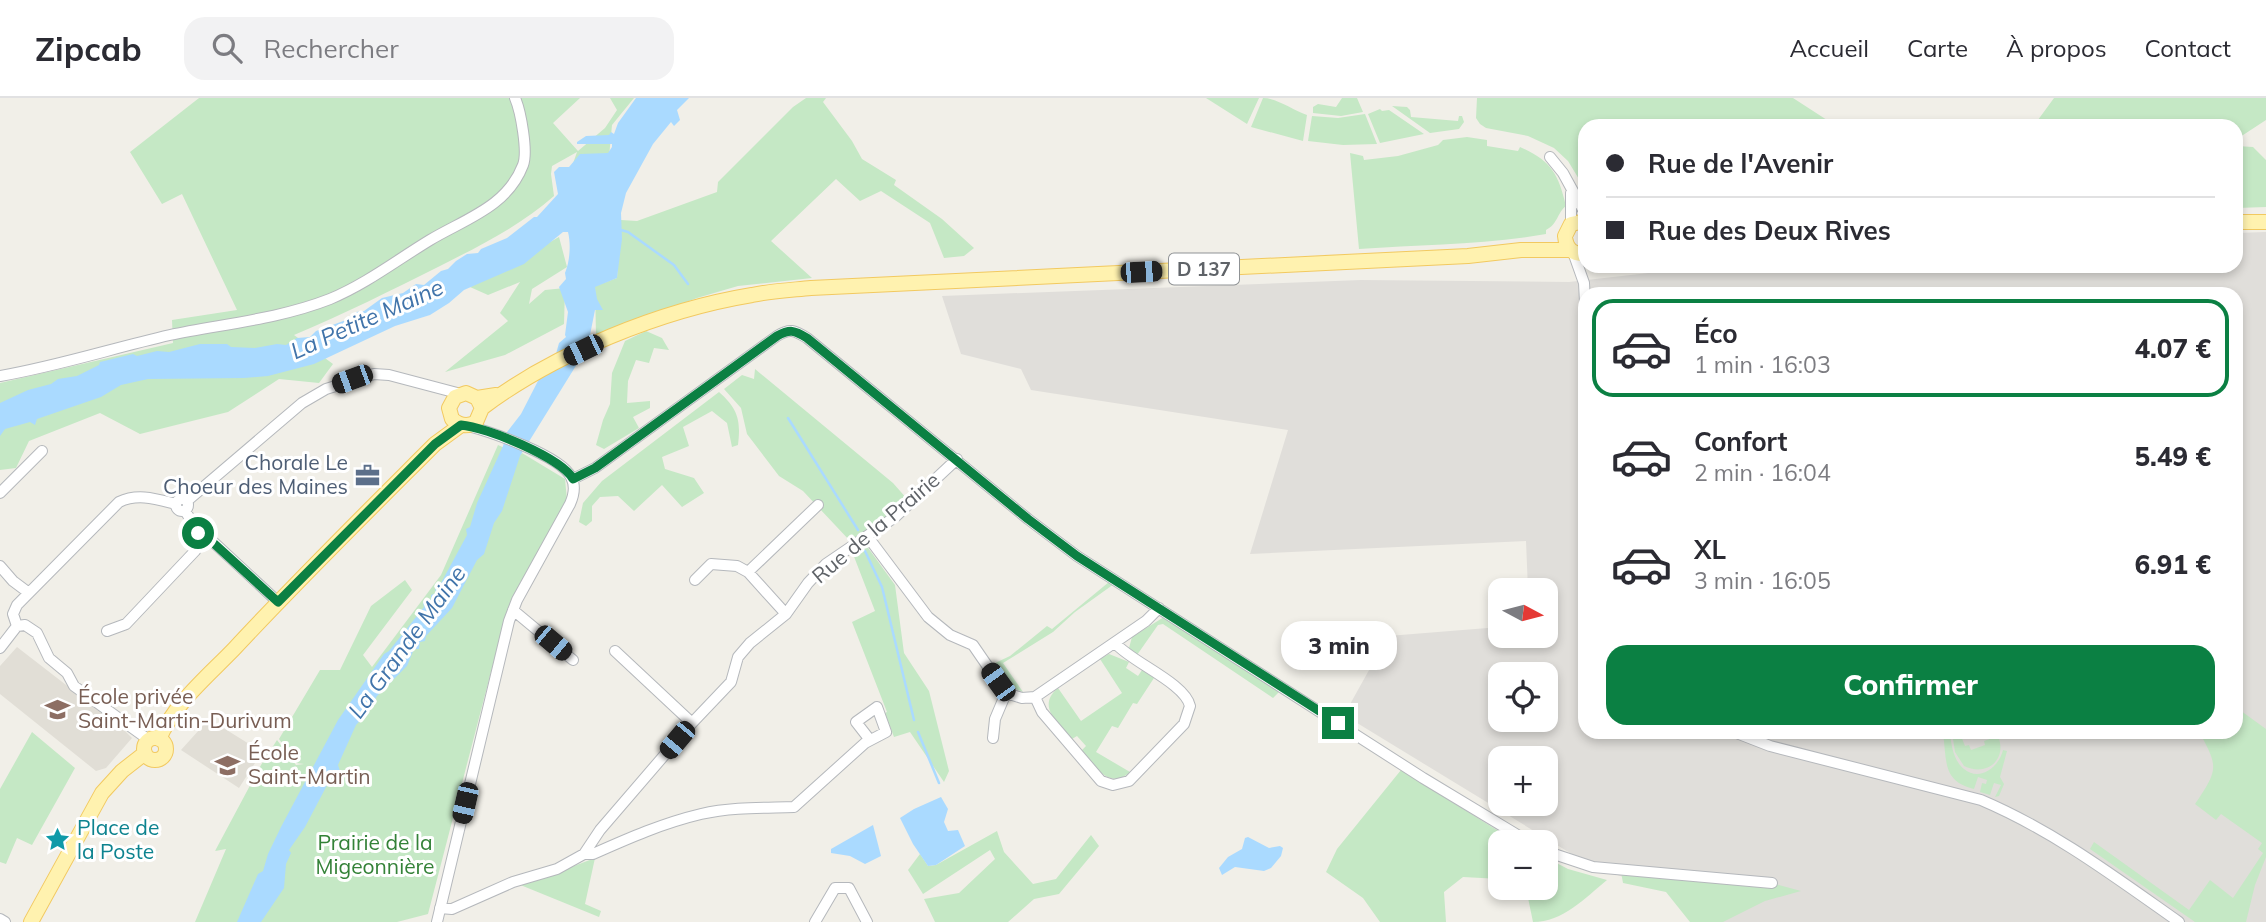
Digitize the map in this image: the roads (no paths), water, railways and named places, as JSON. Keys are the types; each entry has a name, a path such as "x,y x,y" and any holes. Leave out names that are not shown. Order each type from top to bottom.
{"main road":[{"path":"2243,222 2266,222"},
{"name":"D 137","path":"1521,250 1574,226"},
{"path":"1574,226 1565,242 1576,252"},
{"name":"D 137","path":"31,922 102,793 151,744 184,702 278,602 435,444 467,414 500,394 529,377 626,331 682,312 751,295 811,288 1468,256 1521,250 1576,252"},
{"path":"461,394 470,394 467,414"}],"street":[{"path":"0,376 37,370 168,336 292,313 333,297 395,264 430,240 487,210 505,195 524,164 522,115 515,98"},
{"path":"1550,157 1563,173 1578,202"},
{"path":"1571,190 1574,226"},
{"path":"1581,273 1584,287"},
{"path":"1584,283 1586,273"},
{"path":"573,479 610,458 787,330 792,330 807,338 1077,556 1423,778 1509,830"},
{"path":"183,505 302,403 326,389 374,374 389,375 461,394"},
{"path":"435,388 489,432 561,465 573,479 574,491 513,610 436,922"},
{"path":"0,493 42,451"},
{"name":"Rue de la Prairie","path":"584,854 600,830 731,682 738,657 750,643 786,614 808,583 826,564 895,517 957,459"},
{"path":"17,626 13,614 17,605 119,502 131,497 183,505 203,538 278,602"},
{"path":"748,572 818,505"},
{"path":"868,537 928,617 950,635 973,645 1006,693 1022,698 1035,697 1146,621 1159,608"},
{"path":"107,631 126,624 195,551 203,538"},
{"path":"695,580 711,565 737,566 748,572 786,614"},
{"path":"0,566 13,581 29,593"},
{"path":"513,610 573,660"},
{"path":"0,648 17,626 25,625 37,633 49,657 67,673 74,686 151,744"},
{"path":"1035,697 1042,712 1101,781 1113,785 1129,781 1184,724 1190,706 1185,694 1124,654 1115,643"},
{"path":"615,651 692,723"},
{"path":"993,738 995,719 1006,693"},
{"path":"1752,739 1770,746 1981,800 2043,829 2076,849 2179,922"},
{"path":"440,908 452,909 513,882 557,869 584,854 593,854 651,829 702,814 752,808 794,807 870,740"},
{"path":"1558,855 1593,867 1772,883"},
{"path":"815,922 835,888 849,888 867,922"},
{"path":"0,919 5,922"}],"water":[{"path":"636,98 689,98 677,110 680,120 674,126 671,122 653,144 626,193 621,213 622,239 617,278 595,287 603,310 595,310 589,340 520,456 484,554 477,560 452,608 426,636 425,641 420,642 419,649 414,649 407,666 377,696 369,711 356,725 338,765 340,771 334,772 305,827 289,850 291,853 286,864 284,888 261,922 237,922 258,874 263,871 281,827 338,720 384,654 424,607 423,603 427,603 431,595 436,593 435,589 441,583 467,535 466,529 470,527 477,503 507,432 521,414 556,354 559,343 566,337 568,312 559,287 566,279 570,252 568,232 563,232 524,264 464,290 430,315 395,326 314,364 268,376 148,379 121,385 101,397 37,419 35,425 30,422 5,429 0,436 0,403 58,379 77,376 100,362 133,354 137,356 157,351 169,352 200,344 255,348 286,345 297,338 310,337 316,331 346,320 382,298 403,293 416,284 424,285 467,254 478,253 481,249 507,238 537,217 558,194 554,172 559,167 569,167 580,154 608,153 612,147 612,144 577,142 586,136 609,135 611,132 614,134 618,123"},
{"path":"941,797 948,809 944,822 948,831 958,830 965,846 936,865 928,866 900,818"},
{"path":"873,825 881,856 865,864 850,856 831,853 831,849"},
{"path":"1245,838 1269,848 1280,846 1283,848 1281,856 1271,868 1264,871 1235,867 1222,875 1219,868 1228,857 1242,849"}],"waterway":[{"path":"621,230 628,232 674,265 688,284"},
{"path":"788,418 858,530"},
{"path":"865,551 882,587 914,720"},
{"path":"918,732 939,783"}],"place":[{"name":"Chorale Le Choeur des Maines","path":"368,475"},
{"name":"École privée Saint-Martin-Durivum","path":"58,709"},
{"name":"École Saint-Martin","path":"228,765"},
{"name":"Place de la Poste","path":"57,840"}],"water label":[{"name":"La Petite Maine","path":"367,319"},
{"name":"La Grande Maine","path":"407,642"}],"park label":[{"name":"Prairie de la Migeonnière","path":"375,855"}]}
